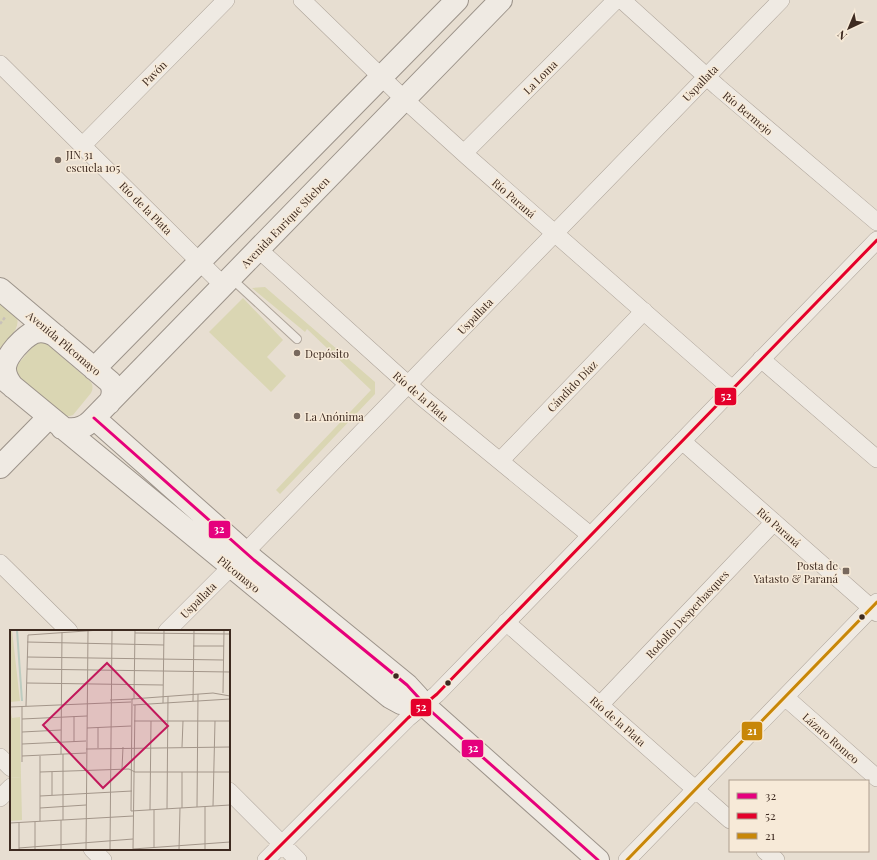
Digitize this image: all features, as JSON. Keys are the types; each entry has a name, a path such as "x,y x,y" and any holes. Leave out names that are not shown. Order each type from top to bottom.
{"main road":[{"path":"94,369 456,0"},
{"name":"Avenida Enrique Stieben","path":"55,422 74,430 89,424 501,0"},
{"name":"Avenida Pilcomayo","path":"0,289 110,382 113,388 113,395 102,410"},
{"path":"0,467 55,422 6,381 4,365 8,357 30,334 41,331 56,336"},
{"name":"Pilcomayo","path":"102,410 238,560"},
{"name":"Pilcomayo","path":"55,422 411,689 424,705 598,860"}],"street":[{"name":"Pavón","path":"82,145 226,0"},
{"name":"Río Paraná","path":"302,0 404,99 732,389"},
{"name":"La Loma","path":"464,153 616,0"},
{"name":"Río Bermejo","path":"622,0 706,77 877,222"},
{"name":"Uspallata","path":"168,630 238,560 781,0"},
{"name":"Río de la Plata","path":"0,64 200,261 227,281"},
{"path":"266,860 408,718 437,694 877,240"},
{"name":"Río de la Plata","path":"258,249 423,398 590,535"},
{"name":"Cándido Díaz","path":"500,461 644,311"},
{"path":"762,359 877,459"},
{"name":"Río Paraná","path":"682,441 875,608"},
{"name":"Rodolfo Desperbasques","path":"600,705 774,522"},
{"path":"0,562 68,630"},
{"path":"627,860 785,697 875,608"},
{"name":"Río de la Plata","path":"506,622 729,819"},
{"name":"Lázaro Romeo","path":"785,697 877,778"},
{"path":"0,757 10,767"},
{"path":"0,798 10,788"},
{"path":"230,792 298,860"},
{"path":"93,850 103,860"},
{"path":"766,852 776,860"}],"lane":[{"path":"227,281 248,293 298,339"}],"shaded area":[{"path":"265,287 375,382 375,394 280,494 276,490 371,390 307,329 305,332 252,288"},
{"path":"243,298 283,340 267,357 286,376 271,392 209,332"},
{"path":"0,303 15,315 17,324 14,333 0,348"},
{"path":"43,342 92,383 91,393 73,415 65,416 16,375 16,367 18,364 35,344"}],"transit line":[{"name":"52","path":"266,860 408,718 437,694 877,240"},
{"name":"32","path":"94,418 254,560 407,685 424,705 598,860"},
{"name":"21","path":"627,860 877,602"}],"place":[{"name":"JIN 31 escuela 105","path":"58,160"},
{"name":"Depósito","path":"297,353"},
{"name":"La Anónima","path":"297,416"},
{"name":"Posta de Yatasto & Paraná","path":"846,571"}]}
